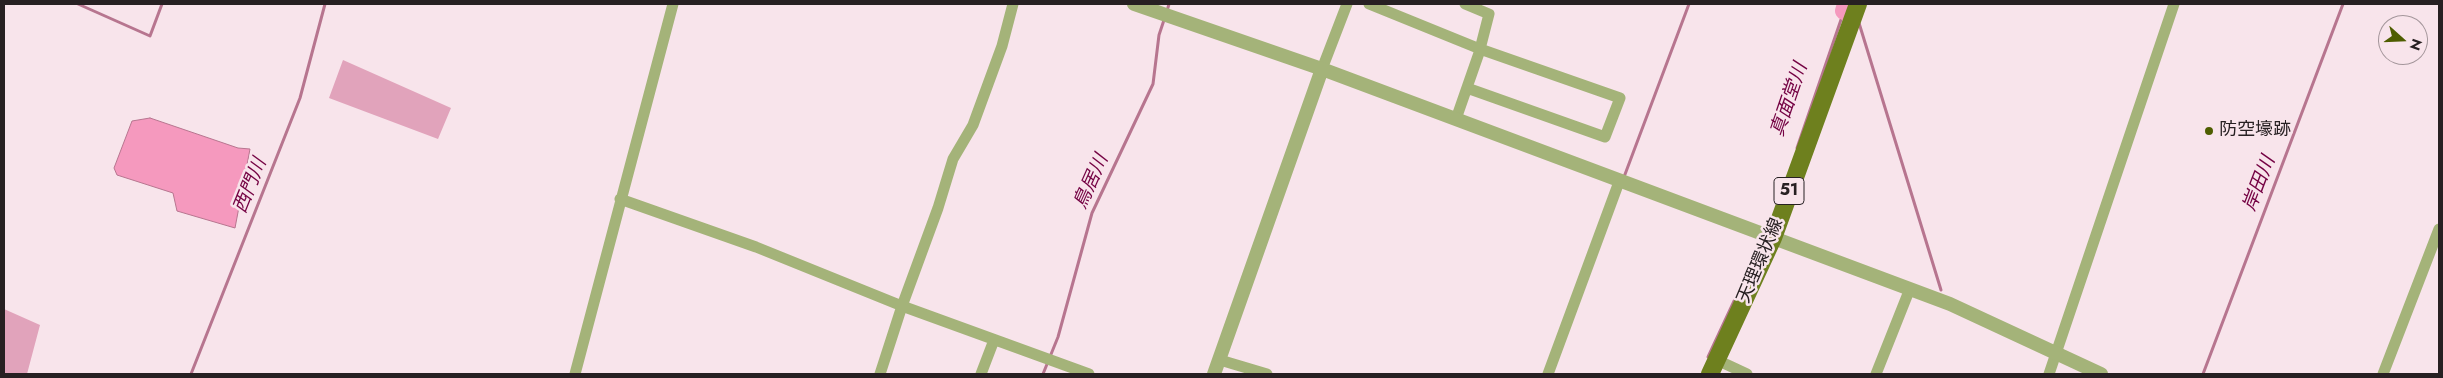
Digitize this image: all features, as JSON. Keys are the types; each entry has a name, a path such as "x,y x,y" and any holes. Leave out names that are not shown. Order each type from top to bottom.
{"main road":[{"name":"天理環状線","path":"1713,367 1773,238 1858,4"}],"street":[{"path":"575,374 673,4"},
{"path":"880,374 902,306 938,208 952,159 973,125 1002,46 1013,4"},
{"path":"1134,4 1322,69 1619,182 1950,304 2101,374"},
{"path":"1214,374 1322,69 1347,4"},
{"path":"1369,4 1480,49 1620,98 1605,137 1467,88"},
{"path":"1456,119 1480,49 1489,14 1465,4"},
{"path":"2048,374 2174,4"},
{"path":"1548,374 1619,182"},
{"path":"620,199 756,247 902,306 1048,360 1069,371 1089,374"},
{"path":"2383,374 2439,229"},
{"path":"1876,374 1909,290"},
{"path":"981,374 994,340"},
{"path":"1220,360 1267,374"},
{"path":"1713,367 1747,374"}],"shaded area":[{"path":"343,60 451,108 438,139 329,98"},
{"path":"150,118 238,148 250,149 235,228 177,211 173,193 117,175 114,168 132,121"},
{"path":"4,309 40,325 27,374 4,374"}],"waterway":[{"path":"78,4 150,36 162,4"},
{"name":"西門川","path":"191,374 300,98 325,4"},
{"name":"鳥居川","path":"1167,11 1169,4"},
{"path":"1624,177 1689,4"},
{"name":"真面堂川","path":"1844,11 1846,4"},
{"name":"岸田川","path":"2203,374 2343,4"},
{"name":"真面堂川","path":"1797,148 1844,11"},
{"name":"鳥居川","path":"1043,374 1058,337 1092,213 1153,84 1159,35 1165,17"},
{"path":"1859,23 1941,290"},
{"name":"真面堂川","path":"1708,357 1756,254"}],"place":[{"name":"防空壕跡","path":"2209,131"}]}
